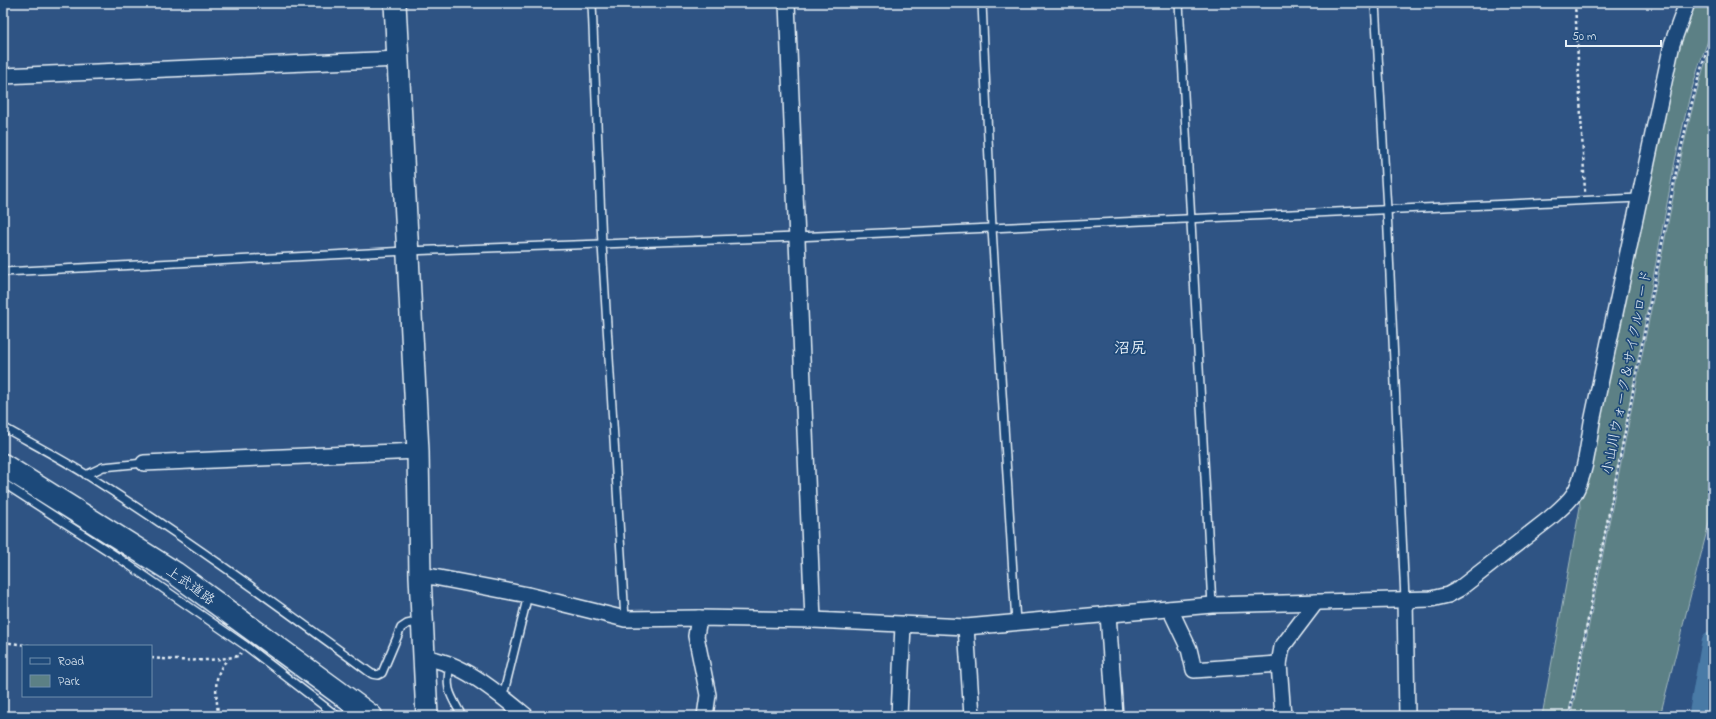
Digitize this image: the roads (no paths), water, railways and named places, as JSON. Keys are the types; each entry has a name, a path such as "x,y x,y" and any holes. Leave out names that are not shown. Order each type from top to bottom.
{"highway":[{"name":"上武道路","path":"3,465 175,573 371,716"}],"street":[{"path":"395,3 418,451 420,576 427,716"},
{"path":"787,3 813,620"},
{"path":"420,576 434,577 528,595 625,619 700,618 813,620 966,627 1212,605 1440,598 1459,589 1550,518 1562,508 1573,495 1584,468 1638,198 1672,44 1687,3"},
{"path":"3,76 399,59"},
{"path":"144,464 418,451"},
{"path":"1404,599 1407,716"},
{"path":"1283,716 1278,664 1282,647 1316,602"},
{"path":"1170,609 1189,649 1194,670 1278,664"},
{"path":"1108,614 1116,716"},
{"path":"700,618 696,636 708,695 705,716"},
{"path":"899,716 903,625"},
{"path":"966,627 972,716"},
{"path":"424,658 436,659 450,664 501,696 526,716"}],"lane":[{"path":"592,3 602,244 625,619"},
{"path":"982,3 992,228 1016,623"},
{"path":"1179,3 1212,605"},
{"path":"1375,3 1387,210 1404,599"},
{"path":"3,272 407,252 796,238 1638,198"},
{"path":"3,427 86,475 244,580 372,674 378,675 382,673 401,628 407,624 422,621"},
{"path":"86,475 103,467 144,464"},
{"path":"3,483 119,558 246,646 337,716"},
{"path":"501,696 505,688 528,595"},
{"path":"450,664 448,691 462,716"}],"waterway":[{"path":"1700,716 1713,642"}],"district":[{"name":"沼尻","path":"1130,347"}]}
